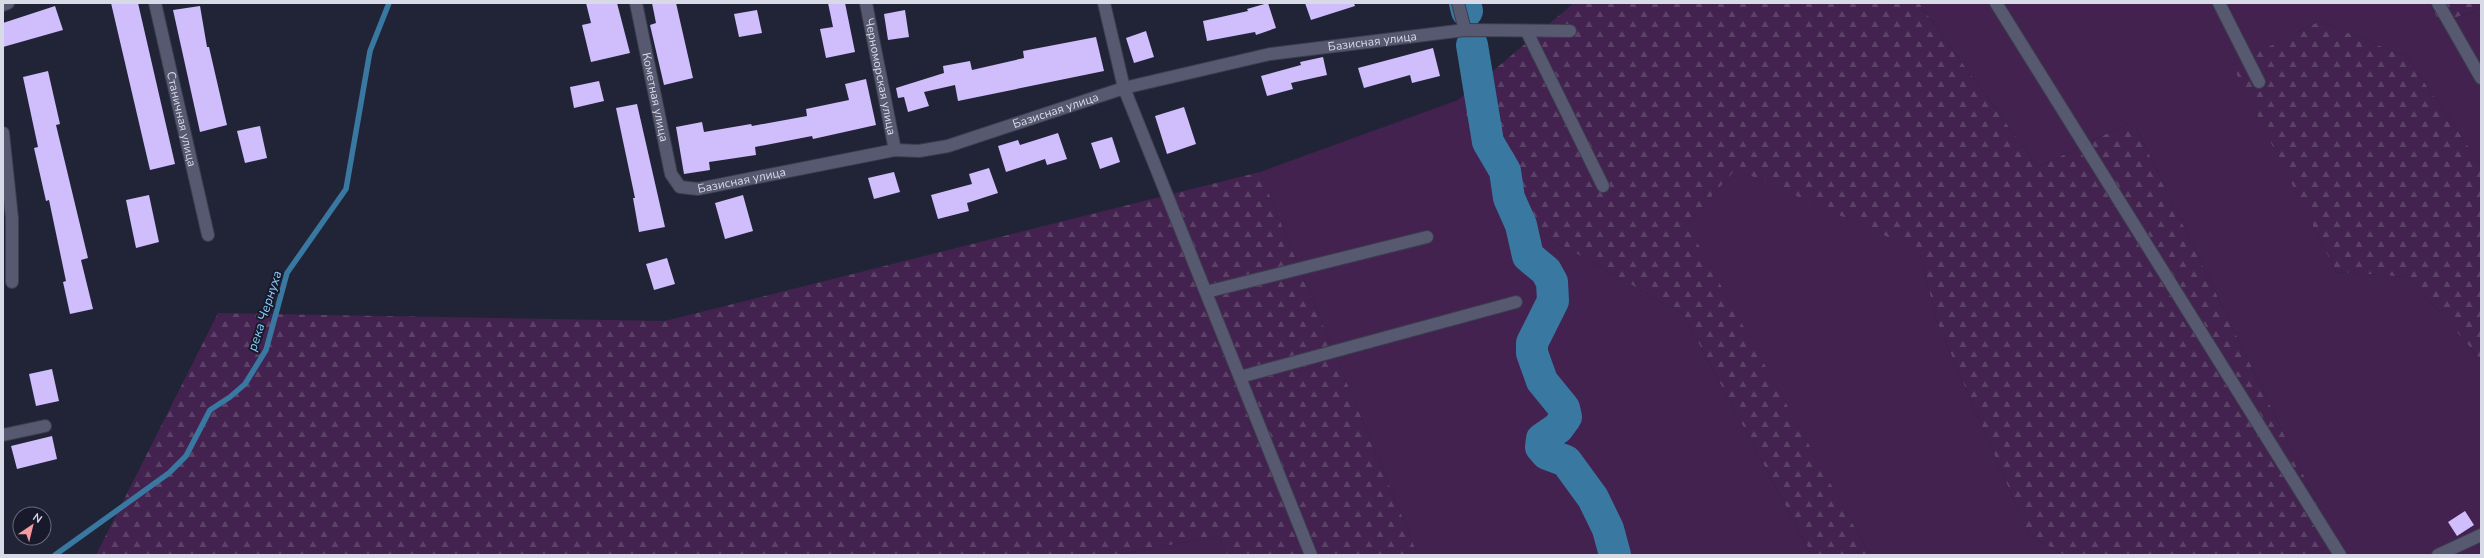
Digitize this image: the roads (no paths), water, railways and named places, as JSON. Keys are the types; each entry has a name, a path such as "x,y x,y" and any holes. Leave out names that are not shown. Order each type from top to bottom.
{"street":[{"path":"3,5 8,3"},
{"name":"Станичная улица","path":"155,3 208,235"},
{"name":"Кометная улица","path":"636,3 670,174 680,187"},
{"name":"Черноморская улица","path":"866,3 895,150"},
{"path":"1104,3 1124,88 1311,555"},
{"path":"1458,3 1465,30"},
{"path":"1996,3 2340,555"},
{"path":"2219,3 2259,82"},
{"path":"2438,3 2481,78"},
{"name":"Базисная улица","path":"680,187 698,189 895,150 919,151 948,146 1124,88 1270,54 1465,30 1527,32 1570,31"},
{"path":"1527,32 1603,186"},
{"path":"3,133 12,218 12,282"},
{"path":"1206,292 1427,236"},
{"path":"1240,377 1516,302"},
{"path":"3,435 45,426"},
{"path":"2438,555 2481,535"}],"waterway":[{"name":"река Чернуха","path":"55,555 169,473 186,456 210,410 230,397 245,384 266,350 287,273 346,189 370,51 389,3"},
{"path":"1465,3 1467,11"},
{"path":"1472,45 1488,142 1505,171 1509,198 1521,225 1528,256 1546,271 1552,282 1553,301 1532,343 1532,353 1542,381 1564,408 1566,417 1558,428 1542,439 1541,447 1547,454 1566,461 1593,498 1608,529 1615,555"}]}
